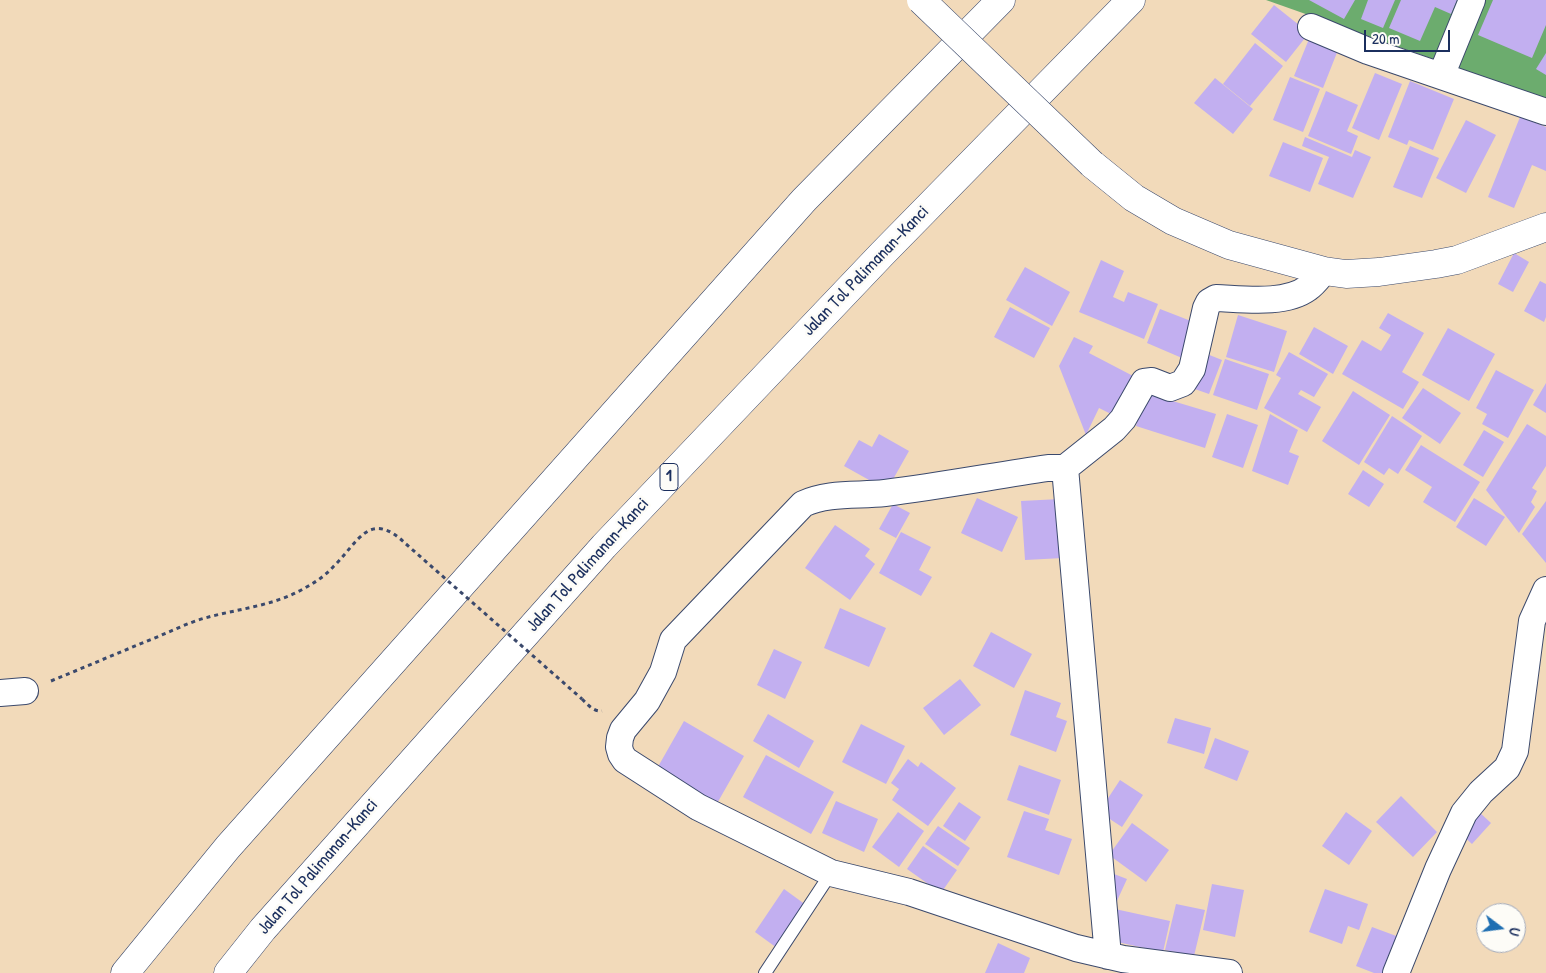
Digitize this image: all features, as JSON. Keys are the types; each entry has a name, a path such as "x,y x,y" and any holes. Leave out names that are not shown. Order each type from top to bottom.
{"main road":[{"path":"921,0 1092,164 1134,198 1173,221 1229,245 1324,272 1346,274 1379,272 1457,260 1546,227"},
{"path":"125,973 228,847 804,200 1002,0"},
{"name":"Jalan Tol Palimanan–Kanci","path":"228,973 263,929 604,546 889,247 1131,0"}],"street":[{"path":"1441,76 1472,0"},
{"path":"1311,27 1368,51 1546,112"},
{"path":"1228,973 1122,959 1076,948 909,892 831,873 698,807 625,760 619,747 620,738 623,730 647,701 663,672 673,640 803,504 825,497 885,493 1048,468 1065,468 1123,419 1144,382 1152,381 1170,388 1183,383 1192,370 1209,302 1216,298 1266,299 1291,296 1308,288 1324,272"},
{"path":"1065,468 1108,956"},
{"path":"1396,973 1438,869 1464,813 1481,792 1507,768 1515,751 1532,621 1546,590"}],"lane":[{"path":"765,973 831,873"}],"path":[{"path":"12,692 204,618 264,604 296,593 318,581 333,568 368,530 379,528 389,531 400,538 593,709 601,711"}],"green space":[{"path":"1266,0 1546,0 1546,99"}],"building":[{"path":"1309,0 1355,0 1344,19"},
{"path":"1368,0 1395,0 1383,28 1361,19"},
{"path":"1401,0 1457,0 1451,14 1435,7 1420,41 1389,28"},
{"path":"1493,0 1546,0 1546,25 1532,58 1478,35"},
{"path":"1274,5 1309,33 1286,62 1251,34"},
{"path":"1309,39 1338,50 1323,88 1294,76"},
{"path":"1255,43 1283,66 1250,106 1223,84"},
{"path":"1546,53 1546,75 1536,69"},
{"path":"1375,73 1402,84 1379,140 1352,128"},
{"path":"1290,77 1320,89 1303,132 1273,120"},
{"path":"1215,78 1253,109 1233,134 1194,103"},
{"path":"1410,81 1454,99 1433,150 1409,140 1407,145 1388,137"},
{"path":"1326,91 1358,105 1347,131 1358,136 1351,154 1308,136"},
{"path":"1520,117 1546,127 1546,171 1532,165 1514,208 1488,197"},
{"path":"1466,120 1496,135 1466,193 1436,178"},
{"path":"1305,137 1352,157 1355,150 1371,157 1353,198 1318,184 1329,157 1302,146"},
{"path":"1283,142 1323,158 1310,192 1269,176"},
{"path":"1410,146 1439,158 1422,198 1393,187"},
{"path":"1514,253 1529,262 1513,292 1498,284"},
{"path":"1101,260 1124,271 1113,297 1124,302 1128,292 1158,304 1144,339 1079,312"},
{"path":"1025,267 1070,292 1052,326 1006,300"},
{"path":"1540,281 1546,284 1546,317 1544,322 1524,311"},
{"path":"1010,307 1050,328 1034,358 994,337"},
{"path":"1160,309 1191,321 1182,358 1147,343"},
{"path":"1388,313 1424,333 1402,372 1419,382 1403,409 1342,374 1362,340 1381,351 1391,335 1379,328"},
{"path":"1238,315 1287,331 1274,372 1226,357"},
{"path":"1314,327 1348,346 1333,374 1299,354"},
{"path":"1448,328 1495,354 1469,401 1422,375"},
{"path":"1074,337 1093,346 1089,353 1135,377 1115,416 1099,408 1086,435 1059,366"},
{"path":"1202,352 1222,360 1209,394 1189,387"},
{"path":"1289,352 1328,374 1314,397 1301,390 1298,394 1321,407 1307,432 1264,408 1281,378 1276,375"},
{"path":"1225,359 1269,374 1257,410 1213,395"},
{"path":"1496,370 1534,390 1508,438 1482,424 1487,414 1476,408"},
{"path":"1546,383 1546,413 1533,405"},
{"path":"1423,388 1461,413 1440,444 1402,418"},
{"path":"1353,391 1390,415 1359,465 1322,441"},
{"path":"1146,393 1216,414 1205,448 1136,426"},
{"path":"1227,414 1258,425 1243,468 1212,457"},
{"path":"1270,414 1298,430 1289,452 1299,456 1288,485 1252,471"},
{"path":"1392,416 1422,436 1398,474 1389,468 1384,475 1364,462"},
{"path":"1527,424 1546,436 1546,466 1532,488 1537,491 1531,502 1535,507 1519,533 1486,490"},
{"path":"1484,430 1504,442 1483,477 1463,465"},
{"path":"879,434 909,451 887,490 844,466 859,440 872,447"},
{"path":"1421,445 1480,482 1455,522 1423,502 1432,487 1405,470"},
{"path":"1363,470 1384,484 1369,507 1348,494"},
{"path":"977,498 1018,517 1002,552 961,533"},
{"path":"1474,498 1505,517 1486,546 1456,527"},
{"path":"1060,499 1063,558 1025,560 1021,501"},
{"path":"1546,501 1546,563 1522,534"},
{"path":"893,504 910,513 896,538 879,529"},
{"path":"835,525 870,549 865,556 875,564 850,600 805,568"},
{"path":"901,532 931,547 919,570 932,577 921,596 879,573"},
{"path":"840,608 886,628 869,667 824,648"},
{"path":"991,632 1032,654 1014,688 973,666"},
{"path":"774,649 802,662 785,699 757,685"},
{"path":"960,679 981,705 944,735 923,708"},
{"path":"1025,690 1061,703 1056,717 1067,721 1056,752 1010,735"},
{"path":"768,714 814,741 799,768 753,741"},
{"path":"1175,718 1211,728 1204,754 1167,743"},
{"path":"684,721 744,756 715,807 655,772"},
{"path":"861,724 905,746 886,784 842,762"},
{"path":"1215,738 1249,751 1237,781 1204,768"},
{"path":"766,755 834,792 811,834 743,797"},
{"path":"908,759 918,767 921,762 956,788 928,826 892,800 899,789 891,783"},
{"path":"1019,765 1061,780 1049,815 1007,800"},
{"path":"1120,780 1143,795 1122,827 1099,812"},
{"path":"1401,796 1437,832 1413,857 1376,822"},
{"path":"836,801 878,819 864,852 822,833"},
{"path":"959,802 981,817 965,841 943,826"},
{"path":"1024,811 1049,819 1045,830 1072,839 1059,875 1007,857"},
{"path":"1478,811 1491,823 1472,844 1459,832"},
{"path":"898,812 924,831 899,867 872,847"},
{"path":"1346,812 1372,831 1349,865 1322,846"},
{"path":"1132,823 1169,850 1146,882 1109,855"},
{"path":"938,826 970,848 958,866 925,844"},
{"path":"923,846 957,870 941,893 907,869"},
{"path":"1114,874 1127,879 1116,903 1104,898"},
{"path":"1212,884 1244,890 1235,937 1203,930"},
{"path":"784,889 806,905 777,948 755,932"},
{"path":"1325,889 1368,904 1359,930 1348,926 1342,944 1309,932"},
{"path":"1176,904 1205,910 1194,956 1165,950"},
{"path":"1115,909 1170,921 1163,952 1108,940"},
{"path":"1372,927 1399,937 1385,973 1374,973 1356,966"},
{"path":"998,943 1030,958 1024,973 985,973"}]}
